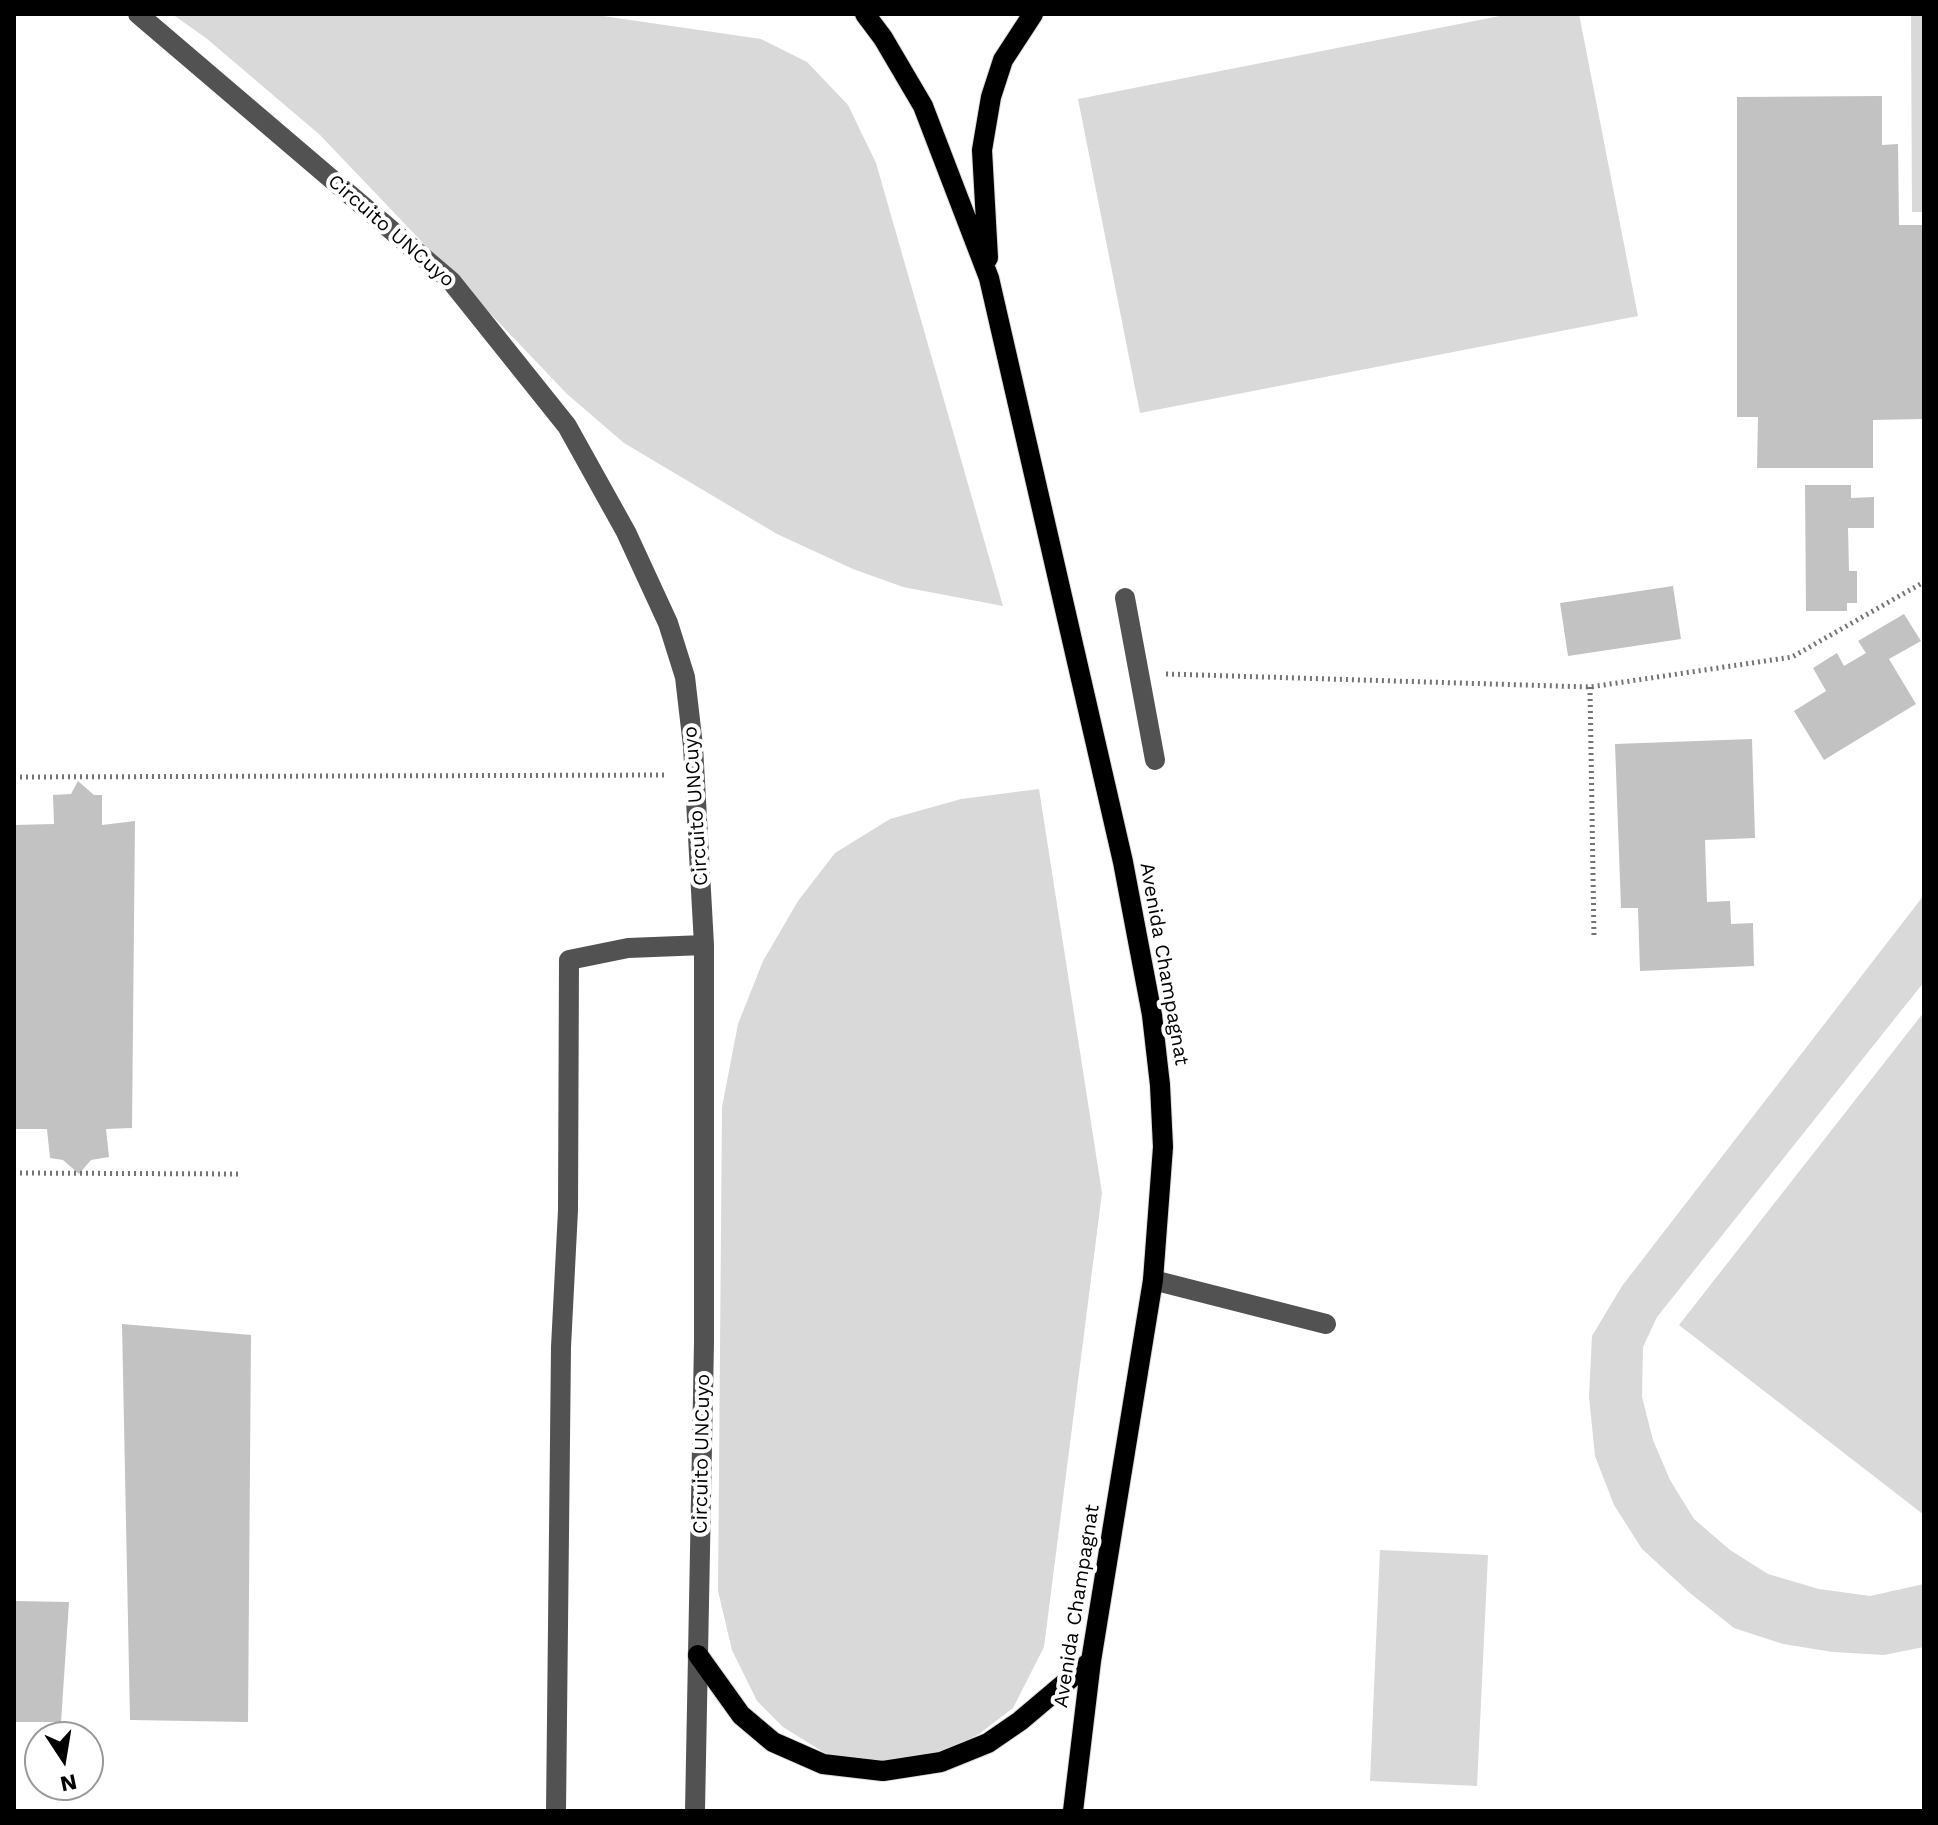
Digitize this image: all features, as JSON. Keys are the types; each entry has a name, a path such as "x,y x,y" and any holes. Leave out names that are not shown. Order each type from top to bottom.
{"main road":[{"name":"Avenida Champagnat","path":"865,14 883,38 923,106 989,278 1123,862 1152,1015 1163,1147 1153,1280 1091,1661 1073,1811"},
{"name":"Avenida Champagnat","path":"989,278 982,150 986,124 1003,60 1033,14"},
{"path":"698,1655 741,1715 773,1742 823,1764 883,1771 941,1762 988,1743 1020,1721 1091,1661"}],"street":[{"name":"Circuito UNCuyo","path":"138,14 451,281 567,426 626,532 668,623 685,677 695,775 704,945 704,1342 695,1811"},
{"path":"1125,598 1155,760"},
{"path":"556,1811 561,1347 568,1210 569,960 628,948 704,945"},
{"path":"1153,1280 1326,1324"}],"path":[{"path":"1137,673 1590,687 1792,657 1924,582"},
{"path":"1590,687 1594,938"},
{"path":"14,777 695,775"},
{"path":"14,1173 242,1174"}],"shaded area":[{"path":"172,14 589,14 761,39 807,62 848,105 876,163 1003,606 903,587 853,569 777,534 624,443 567,394 320,135 206,38"},
{"path":"1510,14 1579,14 1638,316 1140,413 1078,99"},
{"path":"1911,14 1924,14 1924,212 1912,212"},
{"path":"1039,789 1102,1193 1044,1647 1013,1708 979,1734 938,1755 887,1764 828,1755 783,1727 757,1701 732,1650 718,1591 722,1107 738,1024 763,961 798,901 835,853 890,819 961,799"},
{"path":"1924,895 1924,982 1657,1317 1643,1347 1642,1397 1653,1440 1670,1480 1694,1519 1730,1550 1768,1574 1819,1589 1870,1596 1924,1584 1924,1647 1884,1655 1833,1652 1783,1644 1734,1628 1642,1549 1614,1505 1595,1456 1589,1397 1592,1336 1622,1286"},
{"path":"1924,1012 1924,1515 1679,1325"},
{"path":"1380,1550 1488,1555 1477,1786 1370,1781"}],"building":[{"path":"1882,96 1882,145 1898,144 1899,225 1924,225 1924,419 1873,420 1873,468 1757,468 1758,417 1737,417 1737,97"},
{"path":"1805,485 1851,485 1851,498 1874,497 1874,528 1848,528 1849,571 1857,571 1857,603 1847,603 1847,611 1806,611"},
{"path":"1673,586 1681,639 1568,656 1560,603"},
{"path":"1904,614 1921,641 1889,659 1916,704 1824,760 1794,711 1826,691 1813,668 1837,653 1844,666 1866,653 1858,641"},
{"path":"1752,739 1755,838 1705,840 1707,902 1730,901 1731,924 1753,923 1754,966 1640,971 1638,908 1621,908 1615,744"},
{"path":"78,781 94,795 102,795 102,825 135,821 132,1128 106,1129 109,1157 91,1160 79,1174 63,1160 50,1158 47,1129 14,1129 14,825 54,824 53,795 71,794"},
{"path":"122,1324 251,1335 248,1722 130,1720"},
{"path":"14,1601 69,1602 61,1721 14,1722"}]}
